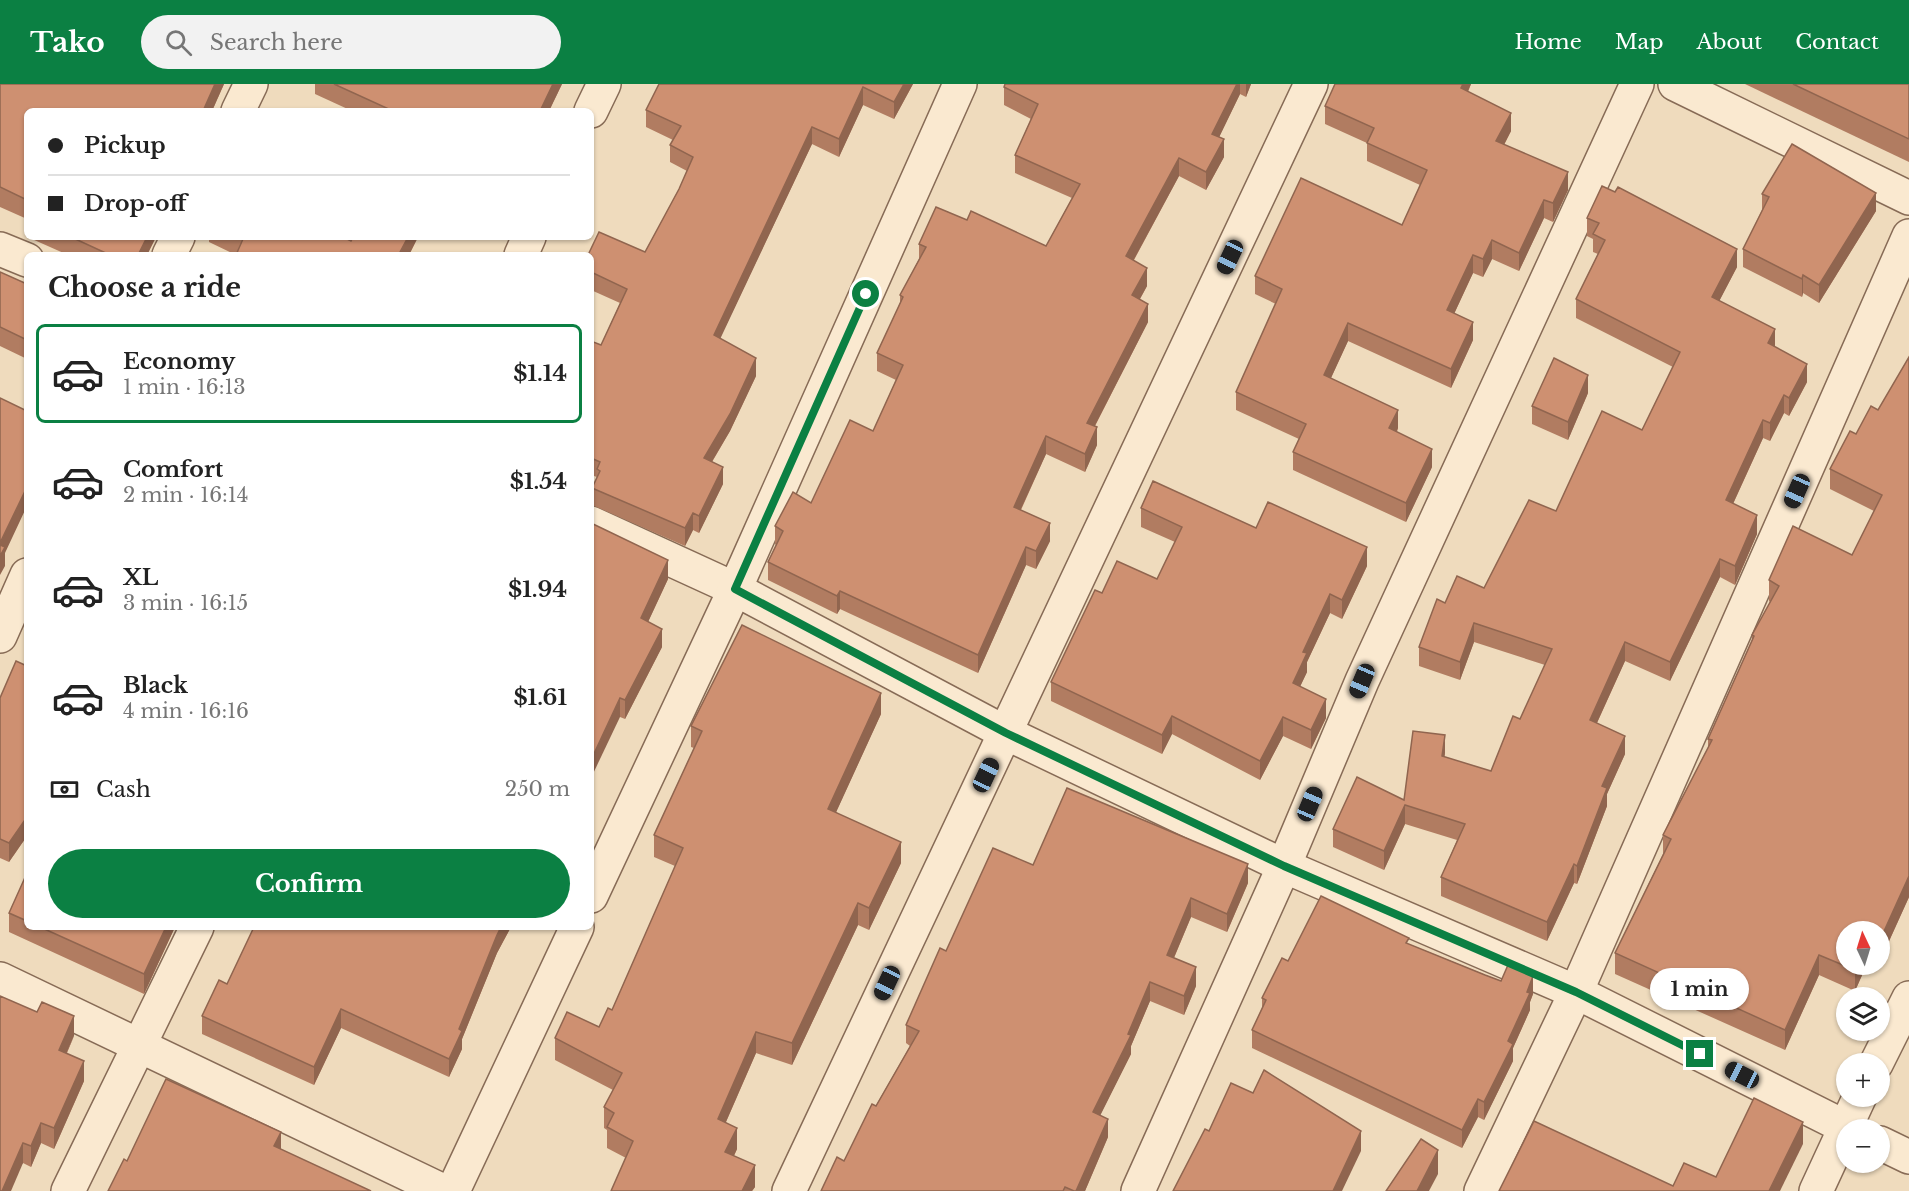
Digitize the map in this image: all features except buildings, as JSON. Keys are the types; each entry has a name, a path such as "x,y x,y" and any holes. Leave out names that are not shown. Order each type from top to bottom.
{"street":[{"path":"239,108 251,84"},
{"path":"592,108 604,84"},
{"path":"594,890 735,589 960,84"},
{"path":"789,1191 1311,84"},
{"path":"1138,1191 1284,866 1362,681 1637,84"},
{"path":"1675,84 1909,198"},
{"path":"1481,1191 1576,992 1909,236"},
{"path":"0,249 24,260"},
{"path":"594,523 735,589 1006,733 1284,866 1576,992 1836,1122"},
{"path":"0,636 24,581"},
{"path":"69,1191 196,930"},
{"path":"453,1191 576,930"},
{"path":"0,979 140,1044 442,1191"},
{"path":"1882,1053 1909,998"},
{"path":"1890,1148 1909,1157"},
{"path":"1816,1191 1836,1152"}],"route":[{"path":"866,294 735,589 1006,733 1284,866 1576,992 1700,1054"}]}
